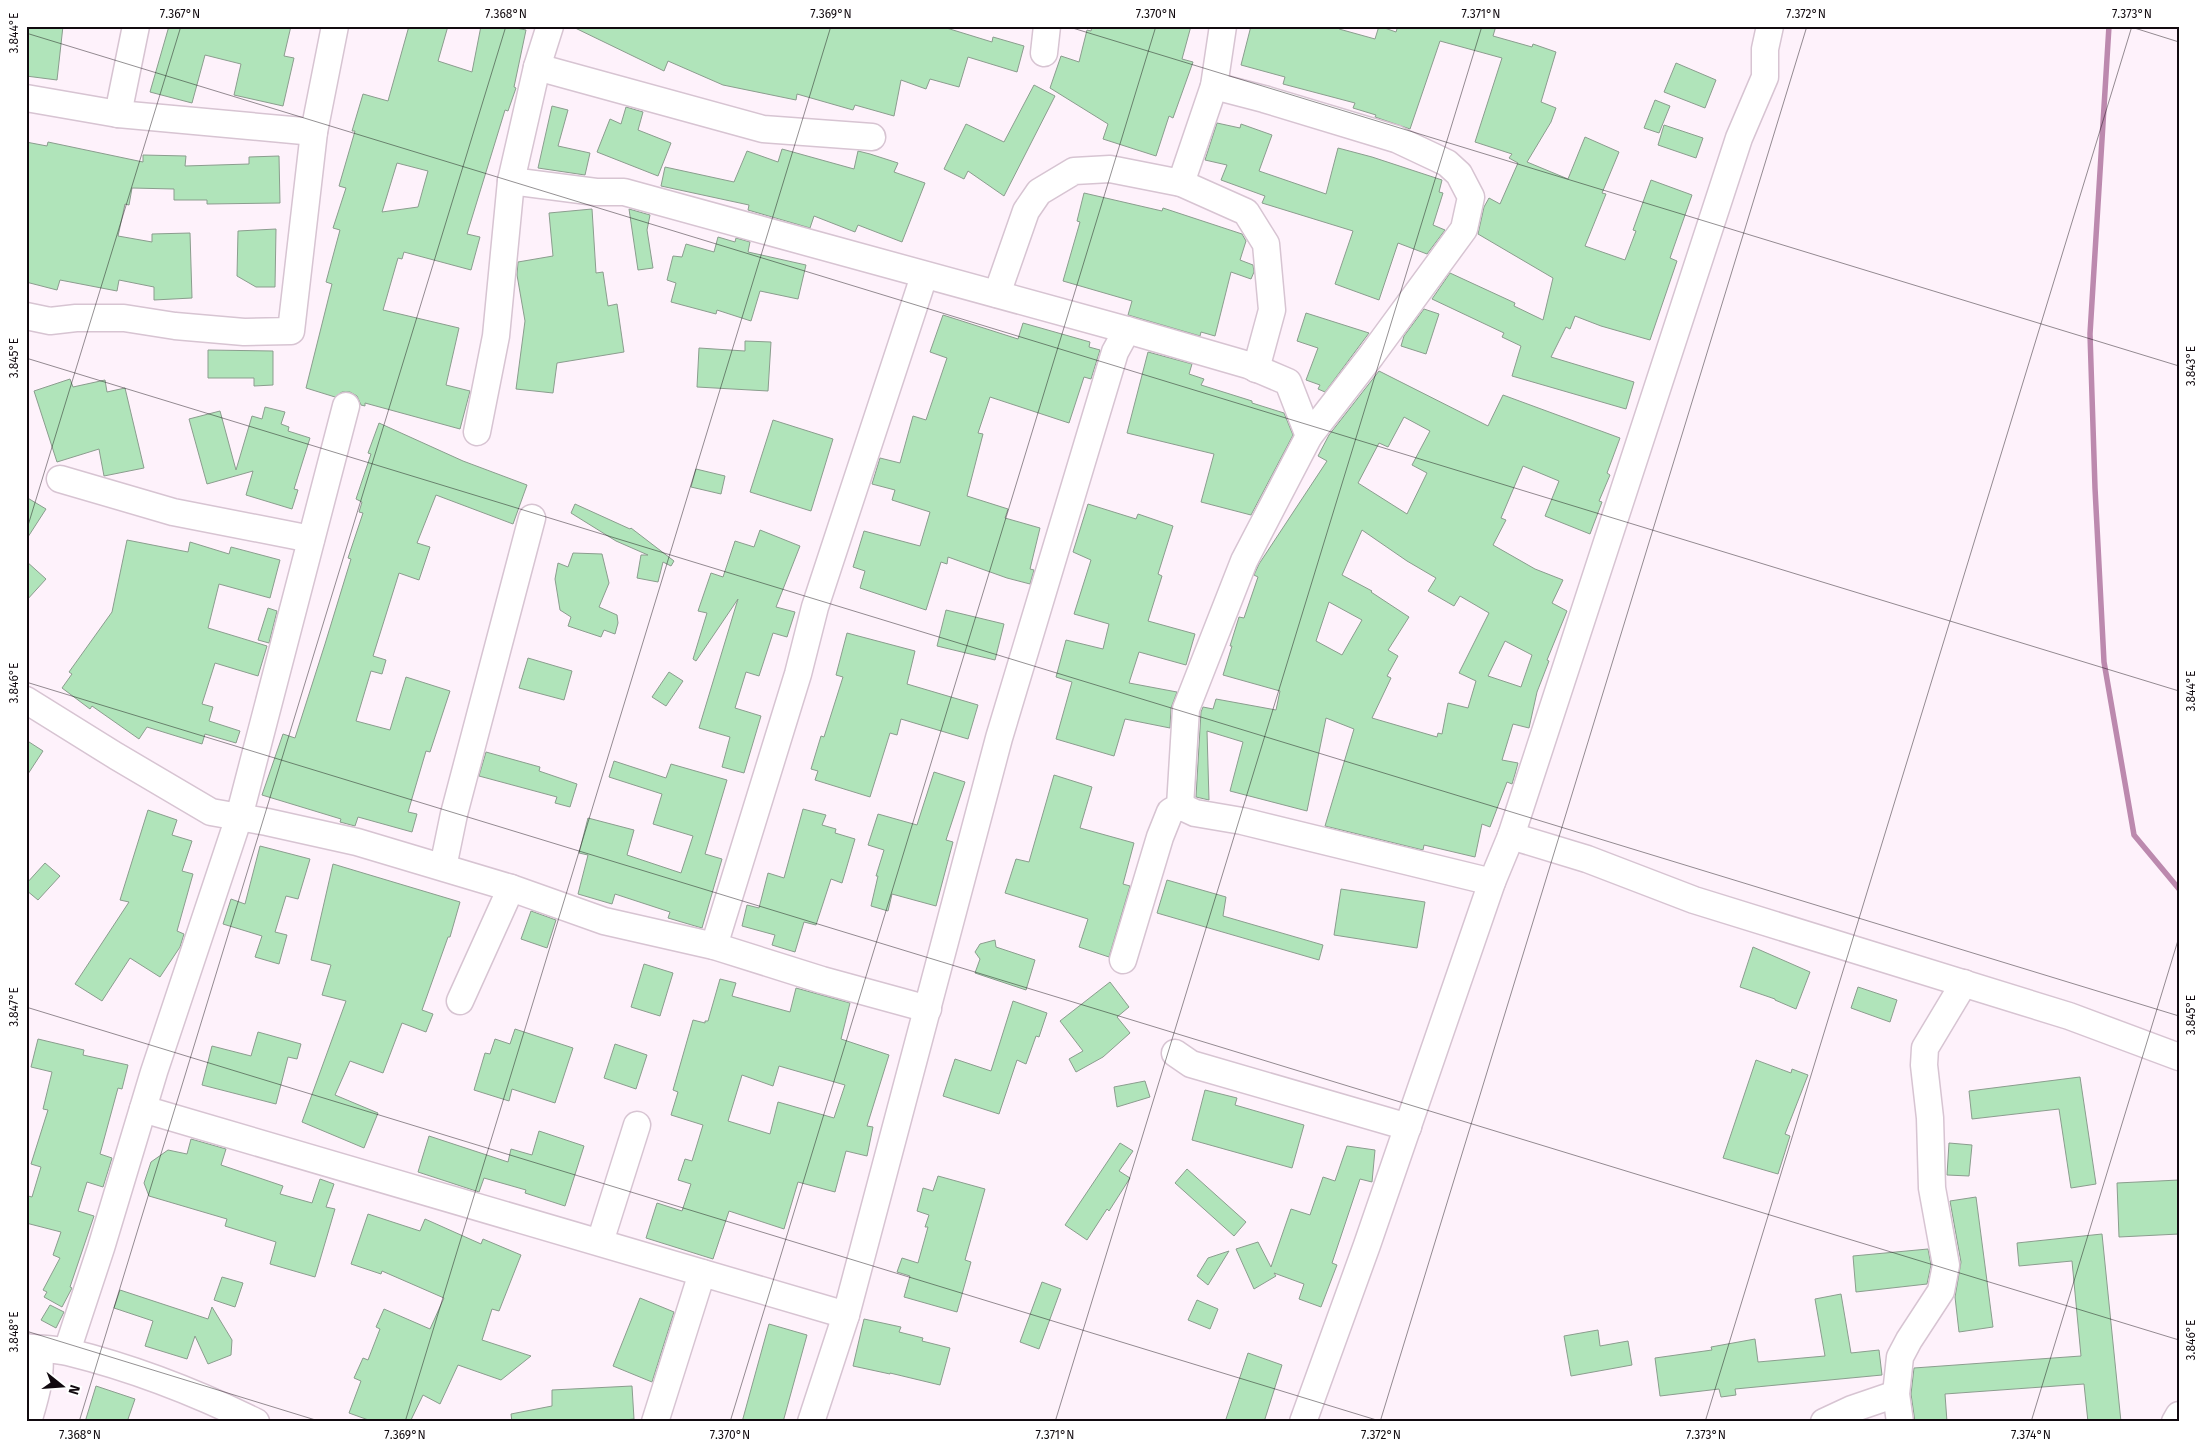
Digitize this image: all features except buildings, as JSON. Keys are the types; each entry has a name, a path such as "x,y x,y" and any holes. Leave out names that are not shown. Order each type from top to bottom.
{"street":[{"path":"118,114 136,26"},
{"path":"26,316 50,321 76,318 124,318 175,326 234,331 291,331 314,132 335,26"},
{"path":"477,432 496,336 511,180 537,66 550,26"},
{"path":"1044,53 1047,26"},
{"path":"1181,183 1214,86 1223,26"},
{"path":"1303,1422 1408,1127 1492,882 1511,836 1739,138 1764,77 1765,49 1770,26"},
{"path":"537,66 764,129 872,137"},
{"path":"1180,806 1186,709 1244,561 1309,436 1371,356 1464,229 1471,197 1459,174 1447,163 1396,139 1214,86"},
{"path":"26,98 118,114 314,132"},
{"path":"997,294 1026,210 1038,192 1074,171 1110,169 1181,183 1246,212 1266,244 1272,310 1256,369"},
{"path":"511,180 596,192 624,192 1126,330 1256,369 1288,382 1309,436"},
{"path":"714,946 798,674 815,607 924,276"},
{"path":"811,1422 846,1315 999,738 1115,352 1126,330"},
{"path":"67,1351 101,1248 143,1109 239,817 346,406"},
{"path":"60,479 173,512 311,539"},
{"path":"443,867 454,814 532,518"},
{"path":"26,700 211,812 357,842 511,888 604,921 714,946 822,980 928,1010"},
{"path":"1180,806 1195,813 1242,821 1492,882"},
{"path":"1123,960 1160,837 1170,812 1180,806"},
{"path":"1511,836 1587,859 1694,900 2068,1016 2179,1057"},
{"path":"460,1001 511,888"},
{"path":"1900,1422 1896,1394 1900,1357 1943,1284 1946,1265 1932,1188 1930,1118 1924,1065 1925,1048 1964,983"},
{"path":"1175,1053 1191,1064 1408,1127"},
{"path":"143,1109 846,1315"},
{"path":"600,1242 637,1125"},
{"path":"655,1422 702,1273"},
{"path":"28,1422 38,1391 41,1370 32,1348 67,1351 119,1367 210,1400 256,1422"},
{"path":"38,1391 41,1422"},
{"path":"1824,1422 1852,1409 1896,1394"},
{"path":"2176,1422 2179,1415"}],"waterway":[{"path":"2109,26 2090,334 2095,488 2104,662 2134,835 2179,889"}]}
